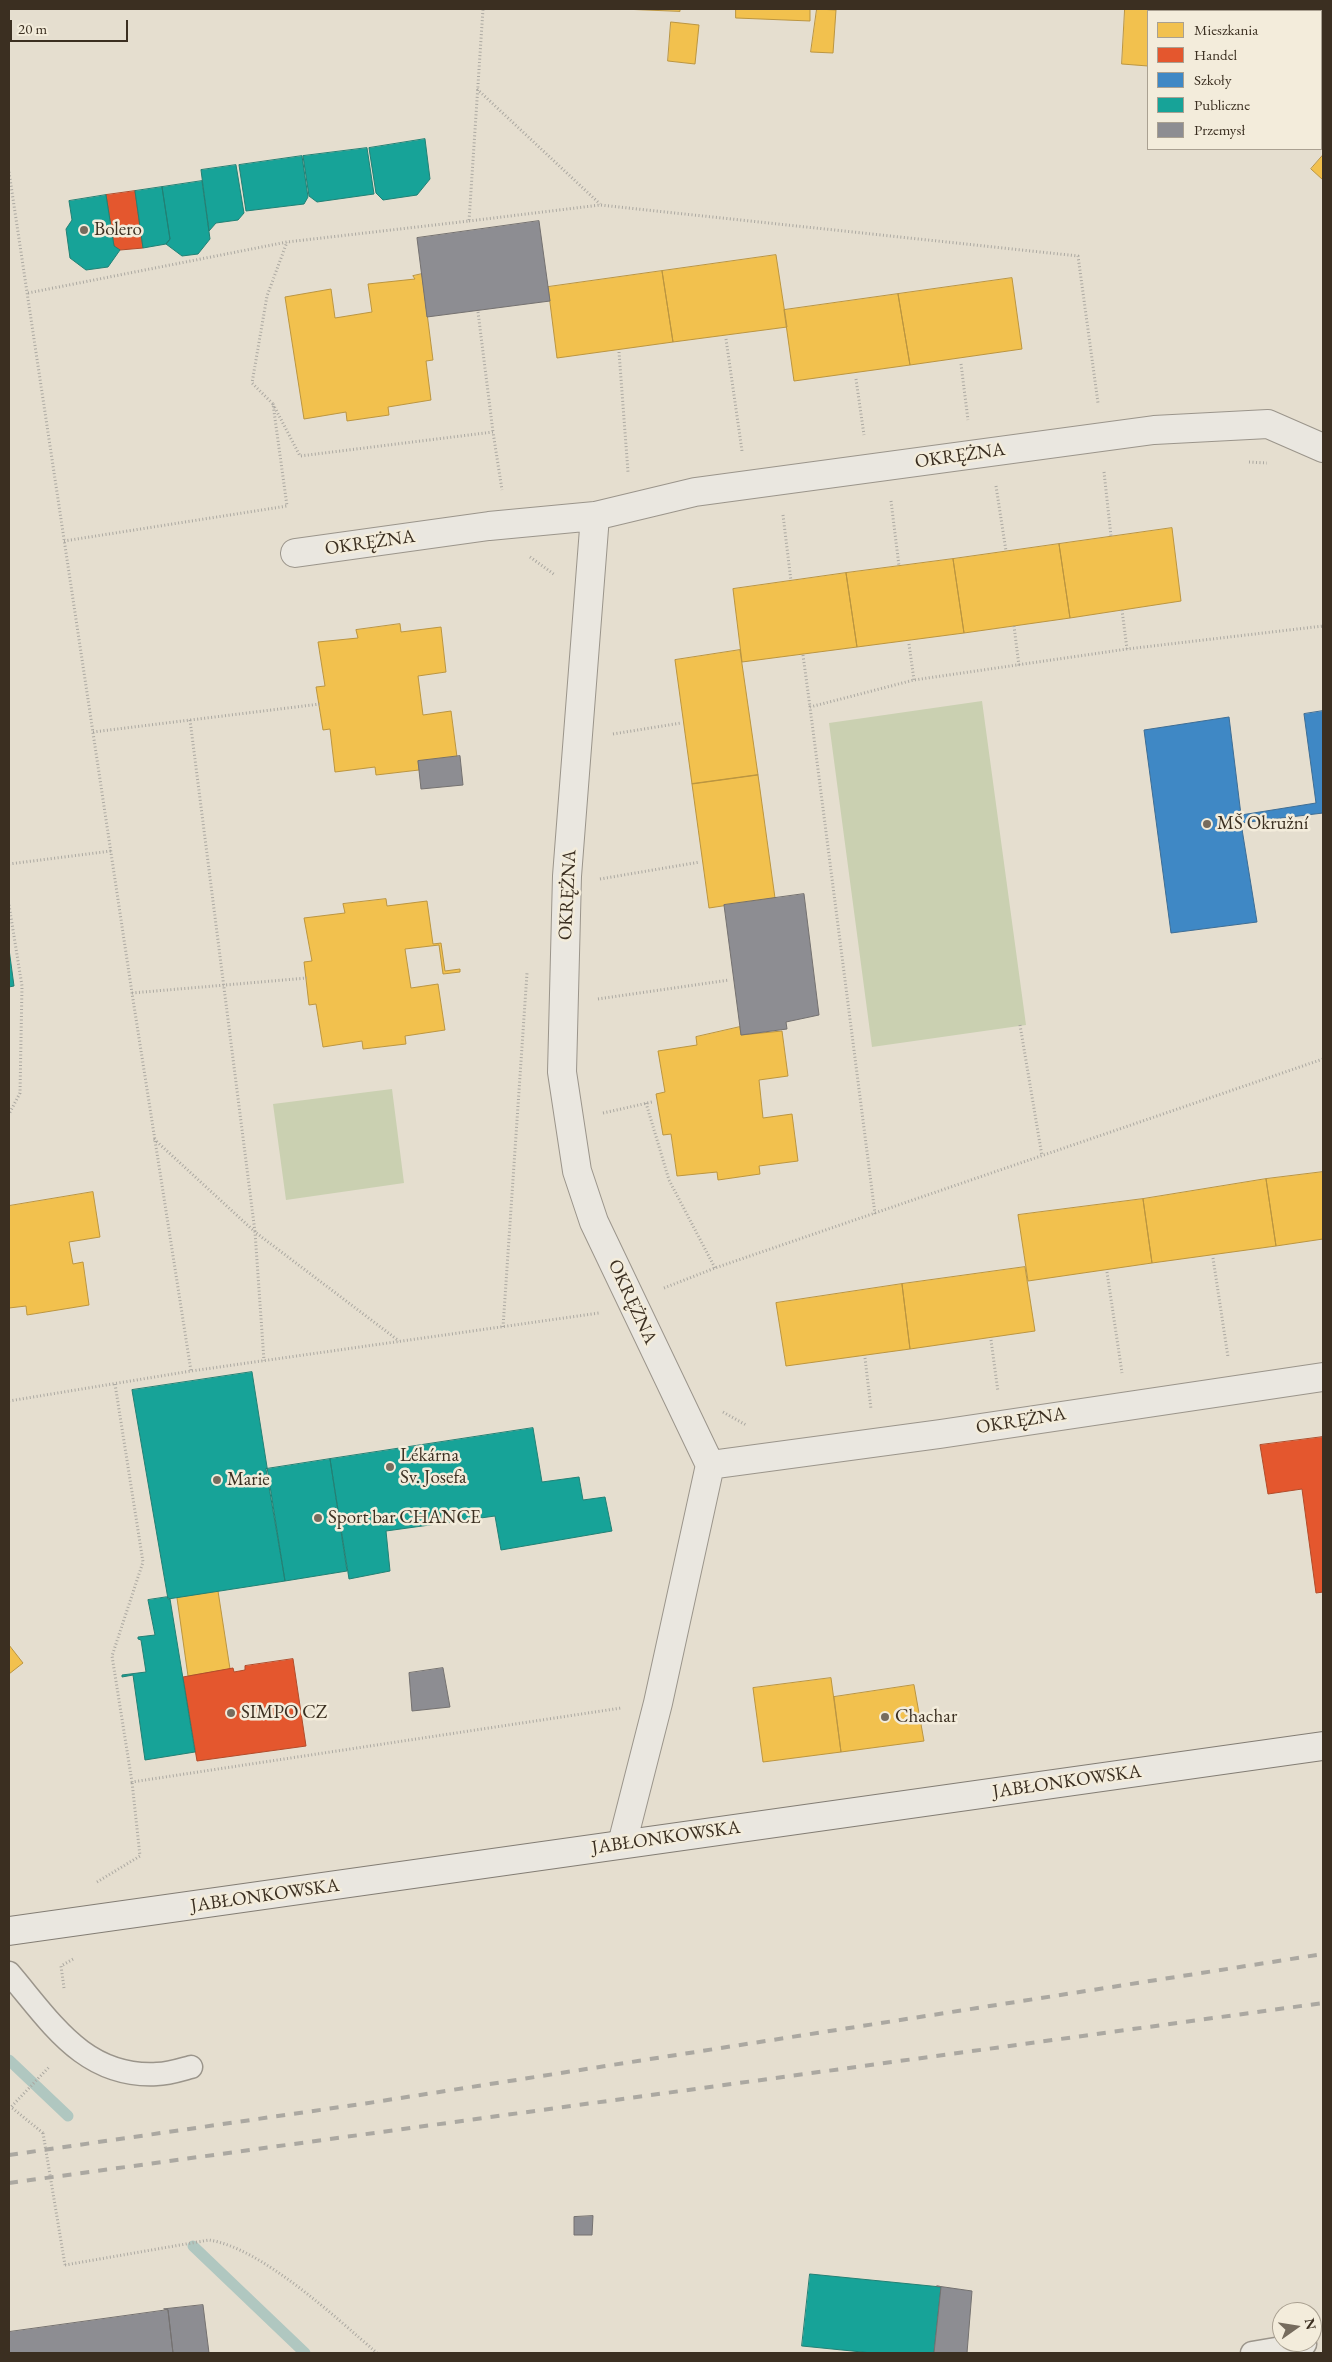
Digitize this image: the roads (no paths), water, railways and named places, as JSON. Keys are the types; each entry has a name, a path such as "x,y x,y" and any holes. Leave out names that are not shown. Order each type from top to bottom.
{"street":[{"name":"OKRĘŻNA","path":"294,553 489,526 595,516 695,492 1154,430 1268,424 1323,448"},
{"name":"OKRĘŻNA","path":"595,516 580,735 567,876 562,1072 577,1171 594,1222 710,1464 940,1434 1323,1377"},
{"path":"622,1844 658,1703 710,1464"},
{"name":"JABŁONKOWSKA","path":"9,1931 1323,1746"}],"lane":[{"path":"9,1973 70,2044 99,2064 128,2072 158,2074 191,2067"},
{"path":"1252,2353 1272,2350"}],"waterway":[{"path":"9,2060 68,2116"},
{"path":"193,2246 305,2353"}],"railway":[{"path":"9,2155 375,2102 1323,1954"},
{"path":"9,2183 1323,2003"}],"place":[{"name":"Bolero","path":"84,230"},
{"name":"MŠ Okružní","path":"1207,824"},
{"name":"Lékárna Sv. Josefa","path":"390,1467"},
{"name":"Marie","path":"217,1480"},
{"name":"Sport bar CHANCE","path":"318,1518"},
{"name":"SIMPO CZ","path":"231,1713"},
{"name":"Chachar","path":"885,1717"}]}
